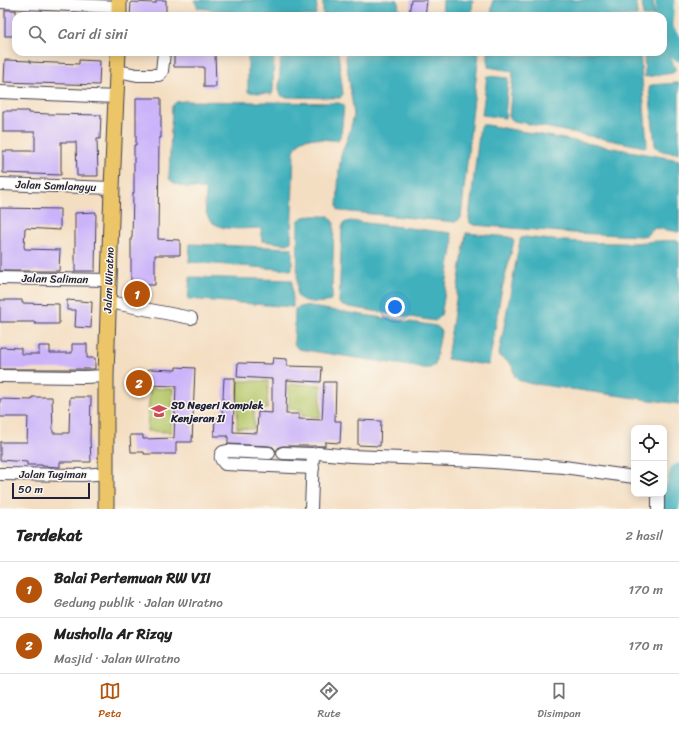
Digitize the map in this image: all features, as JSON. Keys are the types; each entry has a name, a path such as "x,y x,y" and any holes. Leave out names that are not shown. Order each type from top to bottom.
{"main road":[{"name":"Jalan Wiratno","path":"106,509 106,376 118,56"}],"street":[{"path":"0,2 119,8"},
{"path":"118,71 137,75 159,75 162,71 164,56"},
{"path":"0,92 116,97"},
{"name":"Jalan Samlangyu","path":"0,184 112,188"},
{"name":"Jalan Saliman","path":"0,278 109,280"},
{"path":"109,302 191,318"},
{"path":"0,376 106,376"},
{"path":"269,453 223,452 220,456 225,464 312,468"},
{"path":"283,453 325,453 351,456 564,467 631,477"},
{"path":"311,509 313,454"},
{"name":"Jalan Tugiman","path":"0,474 84,475 106,473"},
{"path":"658,497 658,509"}],"green space":[{"path":"238,381 268,381 267,409 254,409 254,429 237,428"},
{"path":"289,384 321,385 320,417 302,416 302,410 289,409"},
{"path":"150,388 173,389 171,432 147,431"}],"water":[{"path":"194,0 316,0 317,8 316,12 231,12 198,8"},
{"path":"323,0 398,0 399,11 406,11 406,12 323,12"},
{"path":"443,0 473,0 472,12 442,12"},
{"path":"493,0 636,0 637,12 492,12"},
{"path":"642,0 653,0 654,12 643,12"},
{"path":"667,51 675,67 675,71 673,73 645,77 644,56 667,56"},
{"path":"248,56 274,56 272,94 248,92"},
{"path":"281,56 338,56 343,94 340,98 284,97 281,95 279,90"},
{"path":"346,56 479,56 461,218 455,222 338,210 337,206 341,155 354,115"},
{"path":"488,56 640,56 647,145 645,147 514,121 509,117 513,73 512,71 488,67"},
{"path":"487,76 508,78 505,118 482,115"},
{"path":"679,83 679,153 662,151 655,145 649,88 651,85"},
{"path":"176,102 339,103 344,105 341,135 338,140 305,139 300,142 294,151 291,242 287,244 262,241 261,228 237,229 221,227 214,224 209,219 206,212 206,190 181,186 172,182 169,178 172,106"},
{"path":"482,125 679,160 679,232 655,228 647,235 642,236 574,233 474,225 470,223 469,218 480,126"},
{"path":"307,216 329,216 334,223 332,296 330,301 327,302 317,303 302,300 297,295 298,222 303,217"},
{"path":"350,221 451,233 453,243 441,316 435,321 343,306 339,303 342,228 344,223"},
{"path":"466,233 509,237 514,241 501,293 489,364 487,365 447,359"},
{"path":"525,237 597,243 679,241 679,404 528,383 518,380 515,377 512,366 509,362 500,357 499,354 520,240 521,238"},
{"path":"190,244 292,248 292,270 189,262"},
{"path":"190,277 292,280 293,307 188,299"},
{"path":"304,306 436,326 441,332 435,365 430,368 423,368 298,349 294,344 295,309"}],"building":[{"path":"156,0 166,0 166,12 130,12 131,2 156,3"},
{"path":"411,0 427,0 426,12 410,12"},
{"path":"5,10 16,10 16,12 12,12 12,36 5,36"},
{"path":"174,56 215,56 216,87 204,87 204,67 174,67"},
{"path":"5,60 79,64 79,60 100,61 99,85 4,82"},
{"path":"136,98 161,98 158,239 180,240 180,255 155,255 155,285 147,285 146,300 128,298 129,287 131,287 131,238 134,193 134,145 136,145"},
{"path":"3,111 101,115 100,139 97,139 98,176 77,176 76,142 61,142 61,175 3,173 3,151 35,151 35,132 3,132"},
{"path":"0,208 60,209 60,230 25,228 24,247 25,249 60,250 59,271 0,271"},
{"path":"96,212 95,271 75,271 75,213"},
{"path":"0,300 22,300 22,303 59,304 59,324 0,322"},
{"path":"67,300 92,302 91,328 75,327 76,310 67,310"},
{"path":"72,344 87,344 87,358 95,358 95,369 0,369 0,347 21,348 21,354 39,354 39,346 50,346 50,353 72,353"},
{"path":"273,358 287,359 287,366 322,367 321,382 287,380 286,414 299,414 299,419 322,420 324,382 336,382 335,421 341,421 340,443 325,442 325,446 283,446 279,447 276,451 273,447 269,446 228,444 228,436 214,436 215,418 222,418 224,378 235,378 233,432 257,433 258,412 272,413 272,379 237,377 238,363 272,364"},
{"path":"176,367 195,368 192,442 176,442 176,454 144,454 144,452 131,452 130,435 143,435 143,439 174,438 176,386 147,385 147,392 131,391 131,375 148,376 148,369 176,370"},
{"path":"32,397 52,397 53,433 69,433 70,397 91,397 91,462 60,462 60,467 27,465 27,462 0,460 0,442 27,442 28,417 0,417 0,399 32,400"},
{"path":"358,420 381,421 380,446 358,445"}],"waterway":[{"path":"664,12 665,0"},
{"path":"667,35 679,52"},
{"path":"669,509 679,473"}],"place":[{"name":"Balai Pertemuan RW VII","path":"137,294"},
{"name":"Musholla Ar Rizqy","path":"139,383"},
{"name":"SD Negeri Komplek Kenjeran II","path":"159,411"}]}
